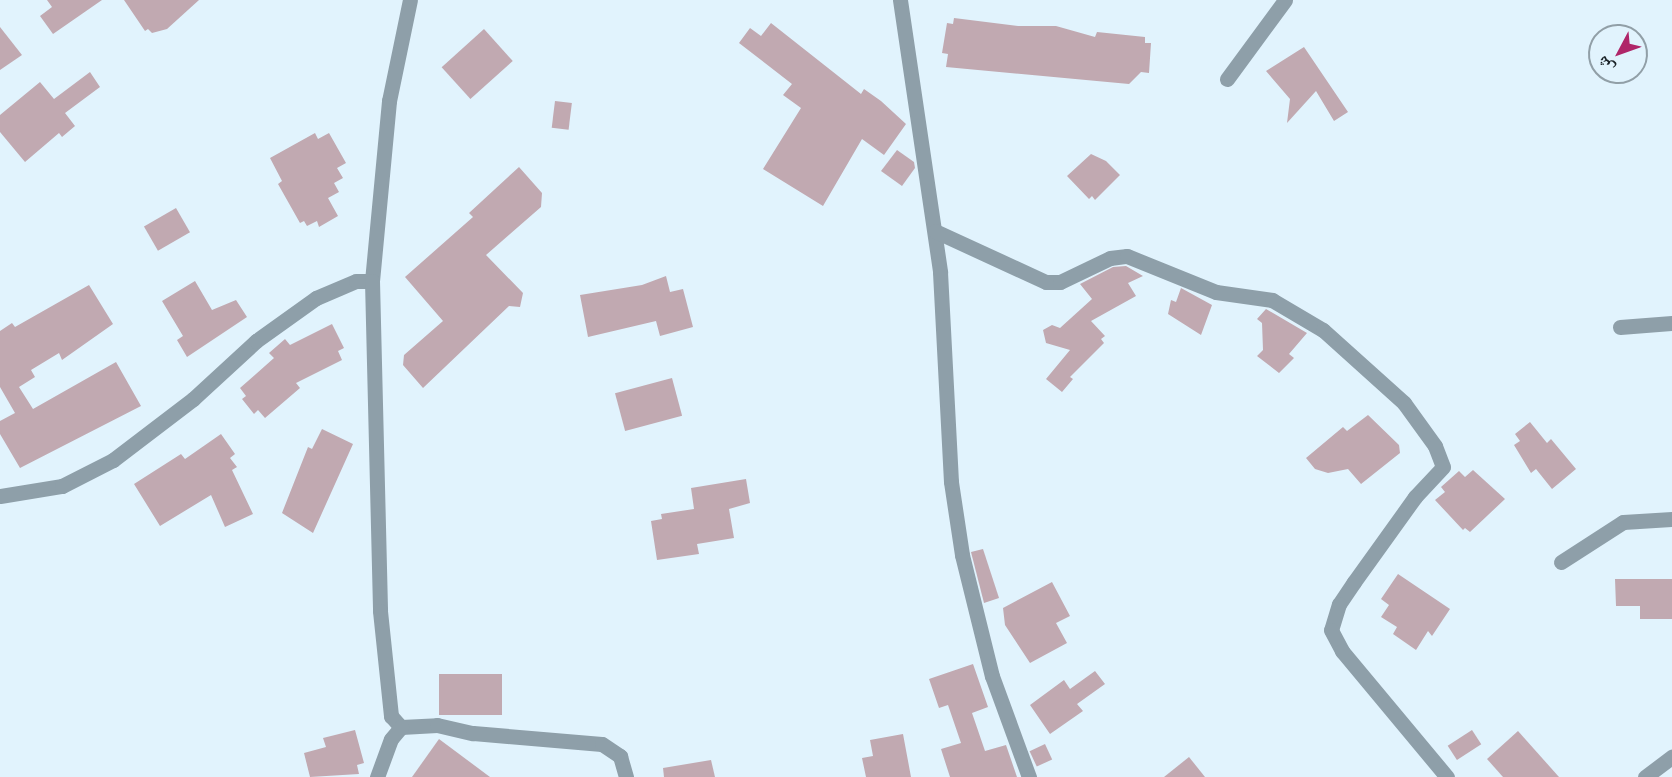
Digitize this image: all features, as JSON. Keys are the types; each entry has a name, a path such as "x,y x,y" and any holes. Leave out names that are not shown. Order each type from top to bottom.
{"street":[{"path":"401,727 391,716 380,612 372,281 389,101 410,0"},
{"path":"900,0 935,231 951,482 962,555 992,676 1029,777"},
{"path":"1227,79 1285,0"},
{"path":"935,231 1046,282 1060,282 1110,258 1126,256 1216,292 1272,300 1323,330 1404,403 1435,446 1443,467 1415,497 1354,582 1339,604 1331,630 1342,651 1447,777"},
{"path":"0,496 62,486 113,460 193,399 256,341 316,298 356,281 372,281"},
{"path":"1620,327 1672,323"},
{"path":"1561,562 1623,522 1672,519"},
{"path":"377,777 391,739 401,727 437,725 473,733 602,744 620,756 626,777"},
{"path":"1645,777 1672,757"}],"building":[{"path":"47,0 102,0 53,34 40,16 52,7"},
{"path":"124,0 199,0 167,29 152,33 148,29 145,31"},
{"path":"954,18 1018,26 1056,26 1095,37 1097,32 1145,37 1145,43 1151,43 1149,73 1141,72 1129,84 946,67 948,54 942,53 947,23 953,24"},
{"path":"771,23 861,94 864,89 881,101 906,124 884,155 862,139 823,206 763,169 801,108 783,95 792,84 739,43 750,28 761,36"},
{"path":"0,27 22,55 0,70"},
{"path":"484,29 513,61 470,99 442,67"},
{"path":"1304,47 1348,112 1334,121 1316,91 1287,123 1290,99 1266,71"},
{"path":"90,72 100,87 65,113 75,126 62,137 59,133 25,162 0,132 0,115 40,82 54,99"},
{"path":"555,101 572,103 569,130 552,128"},
{"path":"315,133 318,139 329,133 346,163 337,168 343,178 334,183 339,192 328,198 338,216 319,227 317,221 307,226 304,221 300,223 278,184 282,181 270,158"},
{"path":"897,150 914,162 915,168 902,186 881,171"},
{"path":"1091,154 1106,161 1120,175 1095,200 1092,196 1089,199 1067,176"},
{"path":"519,167 542,193 541,207 486,255 523,293 520,307 509,306 423,388 403,365 404,355 443,321 405,277 473,217 469,213"},
{"path":"176,208 190,232 158,251 144,226"},
{"path":"1126,266 1143,276 1128,283 1136,296 1091,321 1105,336 1101,339 1104,343 1070,377 1073,379 1062,392 1046,379 1070,350 1046,343 1043,330 1052,325 1060,328 1092,299 1080,284 1113,267"},
{"path":"666,276 670,292 683,289 693,327 660,336 656,321 588,337 580,295 642,285"},
{"path":"195,281 212,310 236,300 247,317 187,357 177,340 183,336 162,301"},
{"path":"89,285 113,324 62,360 59,353 31,370 35,377 19,387 33,409 116,362 141,406 20,468 0,434 0,421 15,413 0,387 0,331 12,323 15,327"},
{"path":"1181,288 1212,305 1201,335 1168,314 1171,300 1176,302"},
{"path":"1266,309 1307,333 1289,354 1294,358 1279,373 1257,356 1263,350 1262,323 1257,319"},
{"path":"332,324 344,348 338,351 342,360 296,383 300,388 265,418 258,410 254,414 242,399 246,396 240,388 274,358 269,353 285,339 290,345"},
{"path":"672,378 682,416 625,431 615,393"},
{"path":"1368,415 1399,445 1400,453 1361,484 1348,469 1328,473 1315,469 1306,458 1343,427 1347,431"},
{"path":"1530,422 1547,443 1551,439 1576,469 1552,489 1536,469 1531,473 1514,445 1520,441 1515,434"},
{"path":"322,429 353,444 313,533 282,513 308,447 312,449"},
{"path":"221,434 235,454 230,458 237,467 232,470 253,514 225,527 211,495 160,526 134,484 181,454 185,459"},
{"path":"1473,470 1505,499 1470,532 1465,528 1463,530 1435,500 1445,492 1441,487 1459,471 1465,477"},
{"path":"746,479 750,503 729,509 734,538 697,544 699,554 657,560 651,521 662,519 661,514 694,509 691,488"},
{"path":"983,549 999,598 984,603 971,552"},
{"path":"1398,574 1450,609 1432,636 1428,631 1416,650 1393,634 1397,627 1381,617 1389,605 1381,599"},
{"path":"1615,579 1672,579 1672,619 1640,619 1640,606 1616,606"},
{"path":"1052,582 1070,616 1056,623 1067,643 1030,663 1005,625 1003,608"},
{"path":"973,664 988,707 972,713 985,751 1006,745 1017,777 950,777 941,749 961,743 948,705 939,708 929,679"},
{"path":"1095,671 1105,684 1077,704 1083,711 1050,734 1030,705 1064,680 1070,689"},
{"path":"439,674 502,674 502,715 439,715"},
{"path":"355,730 364,763 357,765 359,774 310,777 304,753 326,747 323,738"},
{"path":"1472,730 1481,744 1457,760 1448,746"},
{"path":"1518,731 1559,777 1503,777 1487,759"},
{"path":"903,734 911,777 866,777 862,758 873,756 870,740"},
{"path":"439,739 490,777 412,777"},
{"path":"1045,744 1052,759 1037,767 1030,751"},
{"path":"1189,757 1205,777 1164,777"},
{"path":"711,760 715,777 664,777 663,768"}]}
